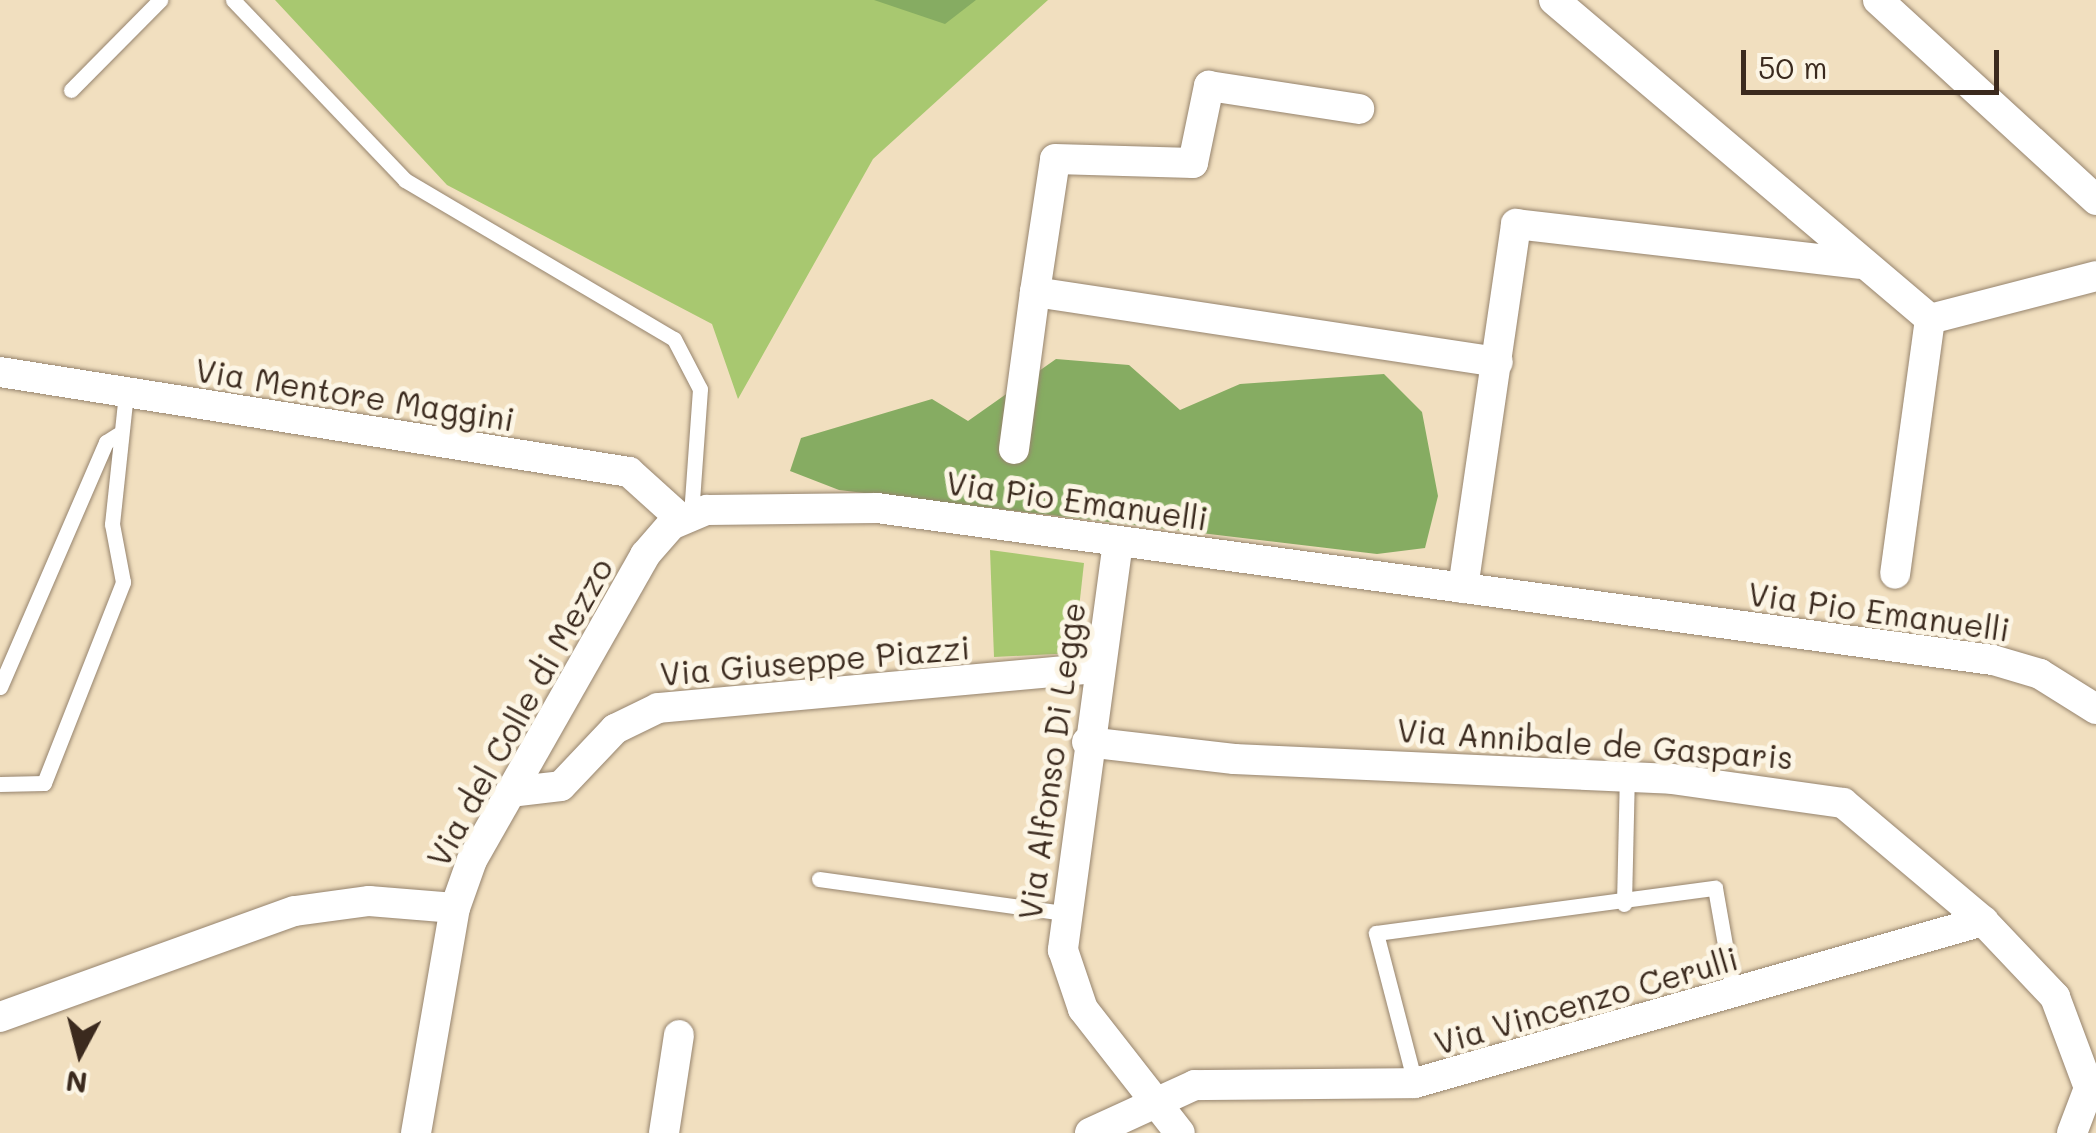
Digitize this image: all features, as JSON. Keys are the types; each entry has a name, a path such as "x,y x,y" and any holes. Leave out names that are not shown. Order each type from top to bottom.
{"street":[{"path":"1554,0 1860,264 1930,319 2096,276"},
{"path":"1878,0 2096,200"},
{"name":"Via Pio Emanuelli","path":"1014,449 1055,159 1193,163 1209,86 1359,109"},
{"path":"1463,588 1516,224 1860,264"},
{"path":"1034,292 1498,362"},
{"name":"Via Pio Emanuelli","path":"1895,574 1930,319"},
{"name":"Via Mentore Maggini","path":"0,372 629,472 686,516"},
{"name":"Via Pio Emanuelli","path":"686,516 862,507 1993,660 2040,674 2096,708"},
{"name":"Via del Colle di Mezzo","path":"416,1133 454,908 510,792 646,555 686,516"},
{"name":"Via Alfonso Di Legge","path":"1118,542 1063,913 1073,992 1180,1133"},
{"name":"Via Giuseppe Piazzi","path":"510,792 561,786 646,711 1097,668"},
{"name":"Via Annibale de Gasparis","path":"1087,742 1234,759 1627,776 1800,790 1842,802 1983,922 2055,997 2078,1044 2089,1099 2072,1133"},
{"path":"0,1017 294,911 370,902 454,908"},
{"name":"Via Vincenzo Cerulli","path":"1090,1133 1154,1100 1208,1084 1414,1084 1983,922"},
{"path":"664,1133 679,1035"}],"lane":[{"path":"71,90 160,0"},
{"path":"233,0 405,180 674,340 700,389 686,516"},
{"path":"0,784 44,783 123,582 112,524 125,449 118,435 126,394"},
{"path":"0,688 106,442 118,435"},
{"path":"1624,904 1627,776"},
{"path":"819,880 1063,913"},
{"path":"1414,1084 1376,933 1624,904 1715,888 1734,996"}],"green space":[{"path":"275,0 1048,0 873,159 738,399 712,324 447,185"},
{"path":"874,0 976,0 945,24"},
{"path":"1056,359 1129,365 1180,410 1240,384 1384,374 1422,412 1438,496 1425,548 1377,554 839,490 790,471 801,438 932,399 968,421"},
{"path":"990,550 1084,563 1074,653 994,657"}]}
